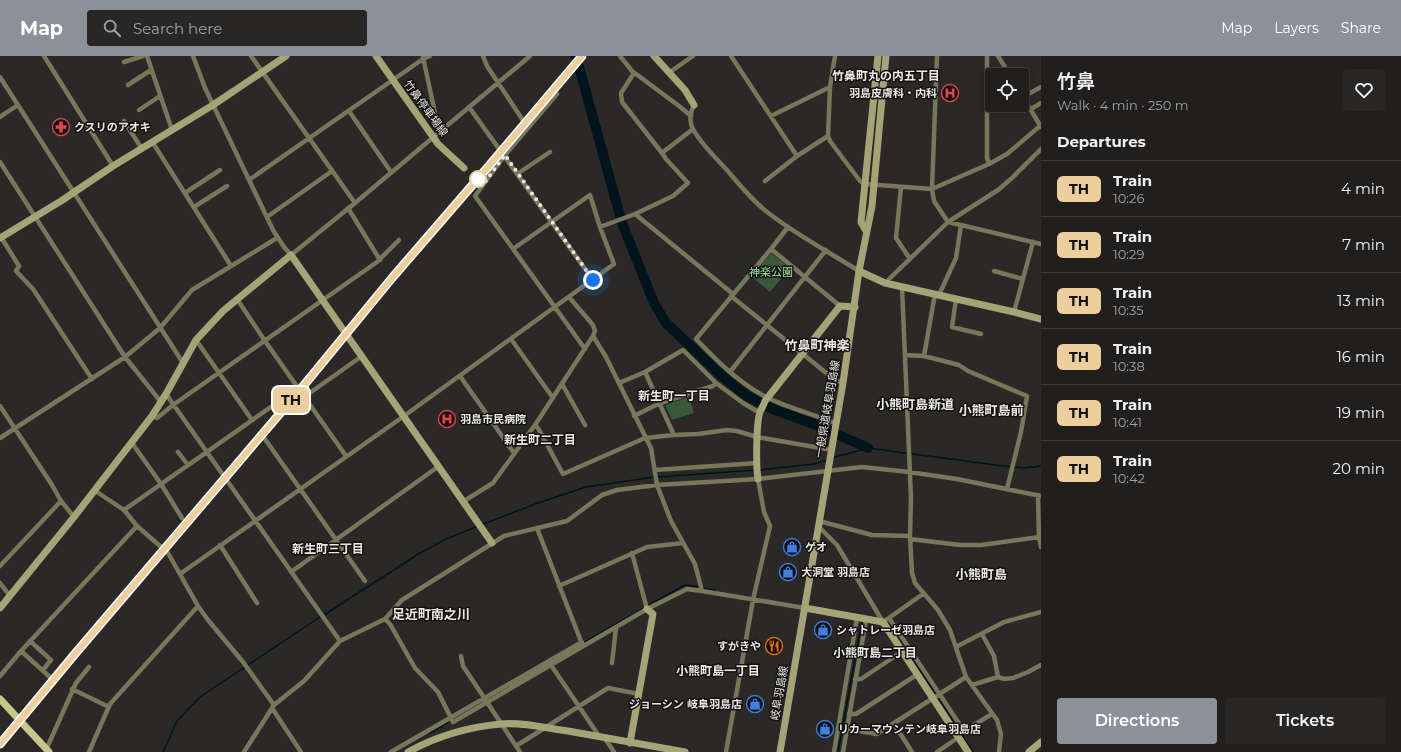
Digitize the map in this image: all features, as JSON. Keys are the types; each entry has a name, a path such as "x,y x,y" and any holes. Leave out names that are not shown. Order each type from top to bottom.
{"main road":[{"path":"0,699 47,751"}],"street":[{"path":"44,56 113,166"},
{"path":"124,62 143,56"},
{"path":"147,56 172,130"},
{"path":"193,56 213,106 277,238 291,255 492,543"},
{"path":"251,56 355,203"},
{"path":"92,379 33,289 16,271 18,266 1,238 113,166 213,106 286,56"},
{"name":"竹鼻停車場線","path":"376,56 436,134 438,144 464,168"},
{"path":"249,180 423,58 430,56"},
{"path":"482,56 528,128"},
{"path":"0,608 132,444 166,394 196,340 237,299 355,203 530,56"},
{"path":"620,56 634,73 674,101 690,116"},
{"path":"654,56 685,90 694,105 690,116 693,129 705,146 756,203 788,227 859,271 885,283 1041,319"},
{"path":"670,72 693,56"},
{"path":"730,56 797,156"},
{"path":"835,56 830,87 828,136 830,141 860,181 865,184 932,189 989,164 1007,154 1040,126 1030,109 1041,103"},
{"name":"一般県道岐阜羽島線","path":"866,232 861,222 878,56"},
{"name":"一般県道岐阜羽島線","path":"828,469 855,307 859,271 866,232 870,222 886,56"},
{"path":"937,56 932,189 934,201 948,222 1041,244"},
{"path":"987,56 987,158 989,164"},
{"path":"998,56 1006,68"},
{"path":"423,58 436,134"},
{"path":"128,85 151,70"},
{"path":"600,227 635,214 673,196 688,183 666,159 622,102 621,93 634,73"},
{"path":"0,77 183,363"},
{"path":"770,116 830,87"},
{"path":"1029,93 1041,87"},
{"path":"557,94 505,155 475,196 554,308 585,349"},
{"path":"139,110 160,96"},
{"path":"0,117 18,105"},
{"path":"469,107 505,155 593,280"},
{"path":"348,111 391,172"},
{"path":"124,122 142,149"},
{"path":"662,153 693,129"},
{"path":"765,182 797,156 828,136"},
{"path":"153,143 231,266"},
{"path":"885,283 948,222 998,190 1041,149"},
{"path":"517,174 550,152"},
{"path":"0,162 124,357 161,402"},
{"path":"185,193 220,170"},
{"path":"267,217 332,171"},
{"path":"194,207 227,186"},
{"path":"901,187 896,238 910,259"},
{"path":"180,574 460,376 614,264 590,195 512,249"},
{"path":"348,208 380,260"},
{"path":"635,214 834,380 843,383"},
{"path":"924,356 937,295 956,258 961,225"},
{"path":"788,227 696,339 720,364 766,399 835,425"},
{"path":"0,438 124,357 160,328 192,290 277,238"},
{"path":"152,416 157,418 173,405 323,301 380,260 399,240"},
{"path":"1014,312 1033,242"},
{"path":"771,249 840,306 855,307"},
{"path":"730,372 826,250"},
{"path":"994,271 1023,279"},
{"path":"902,287 911,498 910,537 912,573 915,583 938,610 945,621 966,677 997,720 1001,734 999,752"},
{"path":"464,501 493,483 535,425 593,336 595,331 593,325 569,297"},
{"path":"237,299 346,456"},
{"path":"956,299 952,327 981,334"},
{"path":"726,752 753,600 770,526 764,512 758,478 757,437 760,412 766,399 840,306"},
{"path":"593,336 606,357 651,448 657,483 671,521 695,564 702,591"},
{"path":"511,339 553,398"},
{"path":"196,340 252,420"},
{"path":"619,383 646,372 683,350 716,383 743,403 760,412"},
{"path":"905,355 924,356 959,365 1027,396 1021,432 1007,489"},
{"path":"304,397 362,356"},
{"path":"646,372 674,435"},
{"path":"460,376 514,453"},
{"path":"634,416 660,403 713,386 716,383"},
{"path":"562,384 585,425"},
{"path":"124,510 298,388"},
{"path":"166,394 340,641"},
{"path":"0,406 61,501 74,517"},
{"path":"535,425 563,474 645,438 728,430 831,451"},
{"path":"265,439 301,488 365,581"},
{"path":"132,444 161,484 182,518"},
{"path":"178,452 188,465"},
{"path":"655,471 757,464"},
{"path":"291,572 439,466"},
{"path":"244,752 273,706 304,681 340,641 385,619 402,600 504,536 567,521 602,494 616,490 657,483 758,478 828,469 862,467 957,478 1040,495 1039,537 1041,547"},
{"name":"岐阜羽島線","path":"780,752 828,469"},
{"path":"94,490 124,510 137,526 168,553 198,606 243,662 273,706 301,752"},
{"path":"0,566 61,501"},
{"path":"819,523 872,535 910,537 960,545 981,545 1039,537"},
{"path":"819,523 837,545 936,695 961,734 968,752"},
{"path":"0,676 30,641 137,526"},
{"path":"537,528 582,644"},
{"path":"559,586 647,547 683,543"},
{"path":"220,545 257,603"},
{"path":"630,743 640,694 653,614 647,609 632,553"},
{"path":"0,583 10,596"},
{"path":"486,700 582,644 616,628 647,609 687,589 805,608 866,620 886,620 923,594"},
{"path":"89,752 109,706 198,606"},
{"path":"956,647 1004,622 1041,612"},
{"path":"834,752 857,618"},
{"path":"385,619 390,624 415,668 438,692 450,718"},
{"path":"843,752 866,620"},
{"path":"886,620 903,652 912,659 918,674 936,695"},
{"path":"612,663 616,628"},
{"path":"982,634 994,656 998,677"},
{"path":"30,641 51,660 43,670"},
{"path":"391,752 450,718 551,665 582,644"},
{"path":"21,651 52,679"},
{"path":"855,679 860,679 903,652"},
{"path":"461,656 463,666 520,752"},
{"path":"551,665 579,707 614,752"},
{"path":"972,685 998,677 1004,679 1013,678 1041,665"},
{"path":"47,751 72,689 76,682 90,667"},
{"path":"849,714 856,714 918,674"},
{"path":"847,730 877,734 966,677"},
{"path":"516,746 608,688 640,694"},
{"path":"72,689 109,706"},
{"path":"937,752 992,714"},
{"path":"408,752 424,743 449,734 470,728 502,724 546,728 685,752"},
{"path":"894,724 912,752"},
{"path":"1029,752 1041,742"}],"green space":[{"name":"神楽公園","path":"771,253 790,268 770,292 752,277"},
{"path":"689,397 694,413 672,420 665,405"}],"waterway":[{"path":"576,56 622,223 654,303 666,323 721,375 747,396 775,410 814,424 868,448"},
{"path":"832,458 868,448 1003,466 1024,468 1041,466"},
{"path":"760,470 814,464 827,460"},
{"path":"658,477 756,470"},
{"path":"481,525 538,503 586,487 654,477"},
{"path":"324,615 420,553 446,539 478,526"},
{"path":"647,606 683,586 700,587"},
{"path":"703,588 715,590"},
{"path":"583,643 644,608"},
{"path":"163,752 177,721 200,697 320,617"},
{"path":"838,752 862,621"},
{"path":"890,624 973,752"},
{"path":"454,719 523,679"},
{"path":"430,733 450,721"}],"railway":[{"path":"0,744 300,390 392,278 582,56"}],"train":[{"name":"TH","path":"0,744 300,390 392,278 582,56"}],"place":[{"name":"羽島皮膚科・内科","path":"950,93"},
{"name":"クスリのアオキ","path":"61,127"},
{"name":"羽島市民病院","path":"447,419"},
{"name":"ゲオ","path":"792,547"},
{"name":"大洞堂 羽島店","path":"788,572"},
{"name":"シャトレーゼ羽島店","path":"823,630"},
{"name":"すがきや","path":"774,646"},
{"name":"ジョーシン 岐阜羽島店","path":"755,704"},
{"name":"リカーマウンテン岐阜羽島店","path":"825,729"}],"district":[{"name":"竹鼻町丸の内五丁目","path":"886,76"},
{"name":"竹鼻町神楽","path":"817,345"},
{"name":"新生町一丁目","path":"674,396"},
{"name":"小熊町島新道","path":"915,404"},
{"name":"小熊町島前","path":"991,410"},
{"name":"新生町二丁目","path":"540,440"},
{"name":"新生町三丁目","path":"328,549"},
{"name":"小熊町島","path":"981,574"},
{"name":"足近町南之川","path":"431,614"},
{"name":"小熊町島二丁目","path":"875,653"},
{"name":"小熊町島一丁目","path":"718,671"}],"route":[{"path":"478,179 482,186 505,155 593,280"}]}
